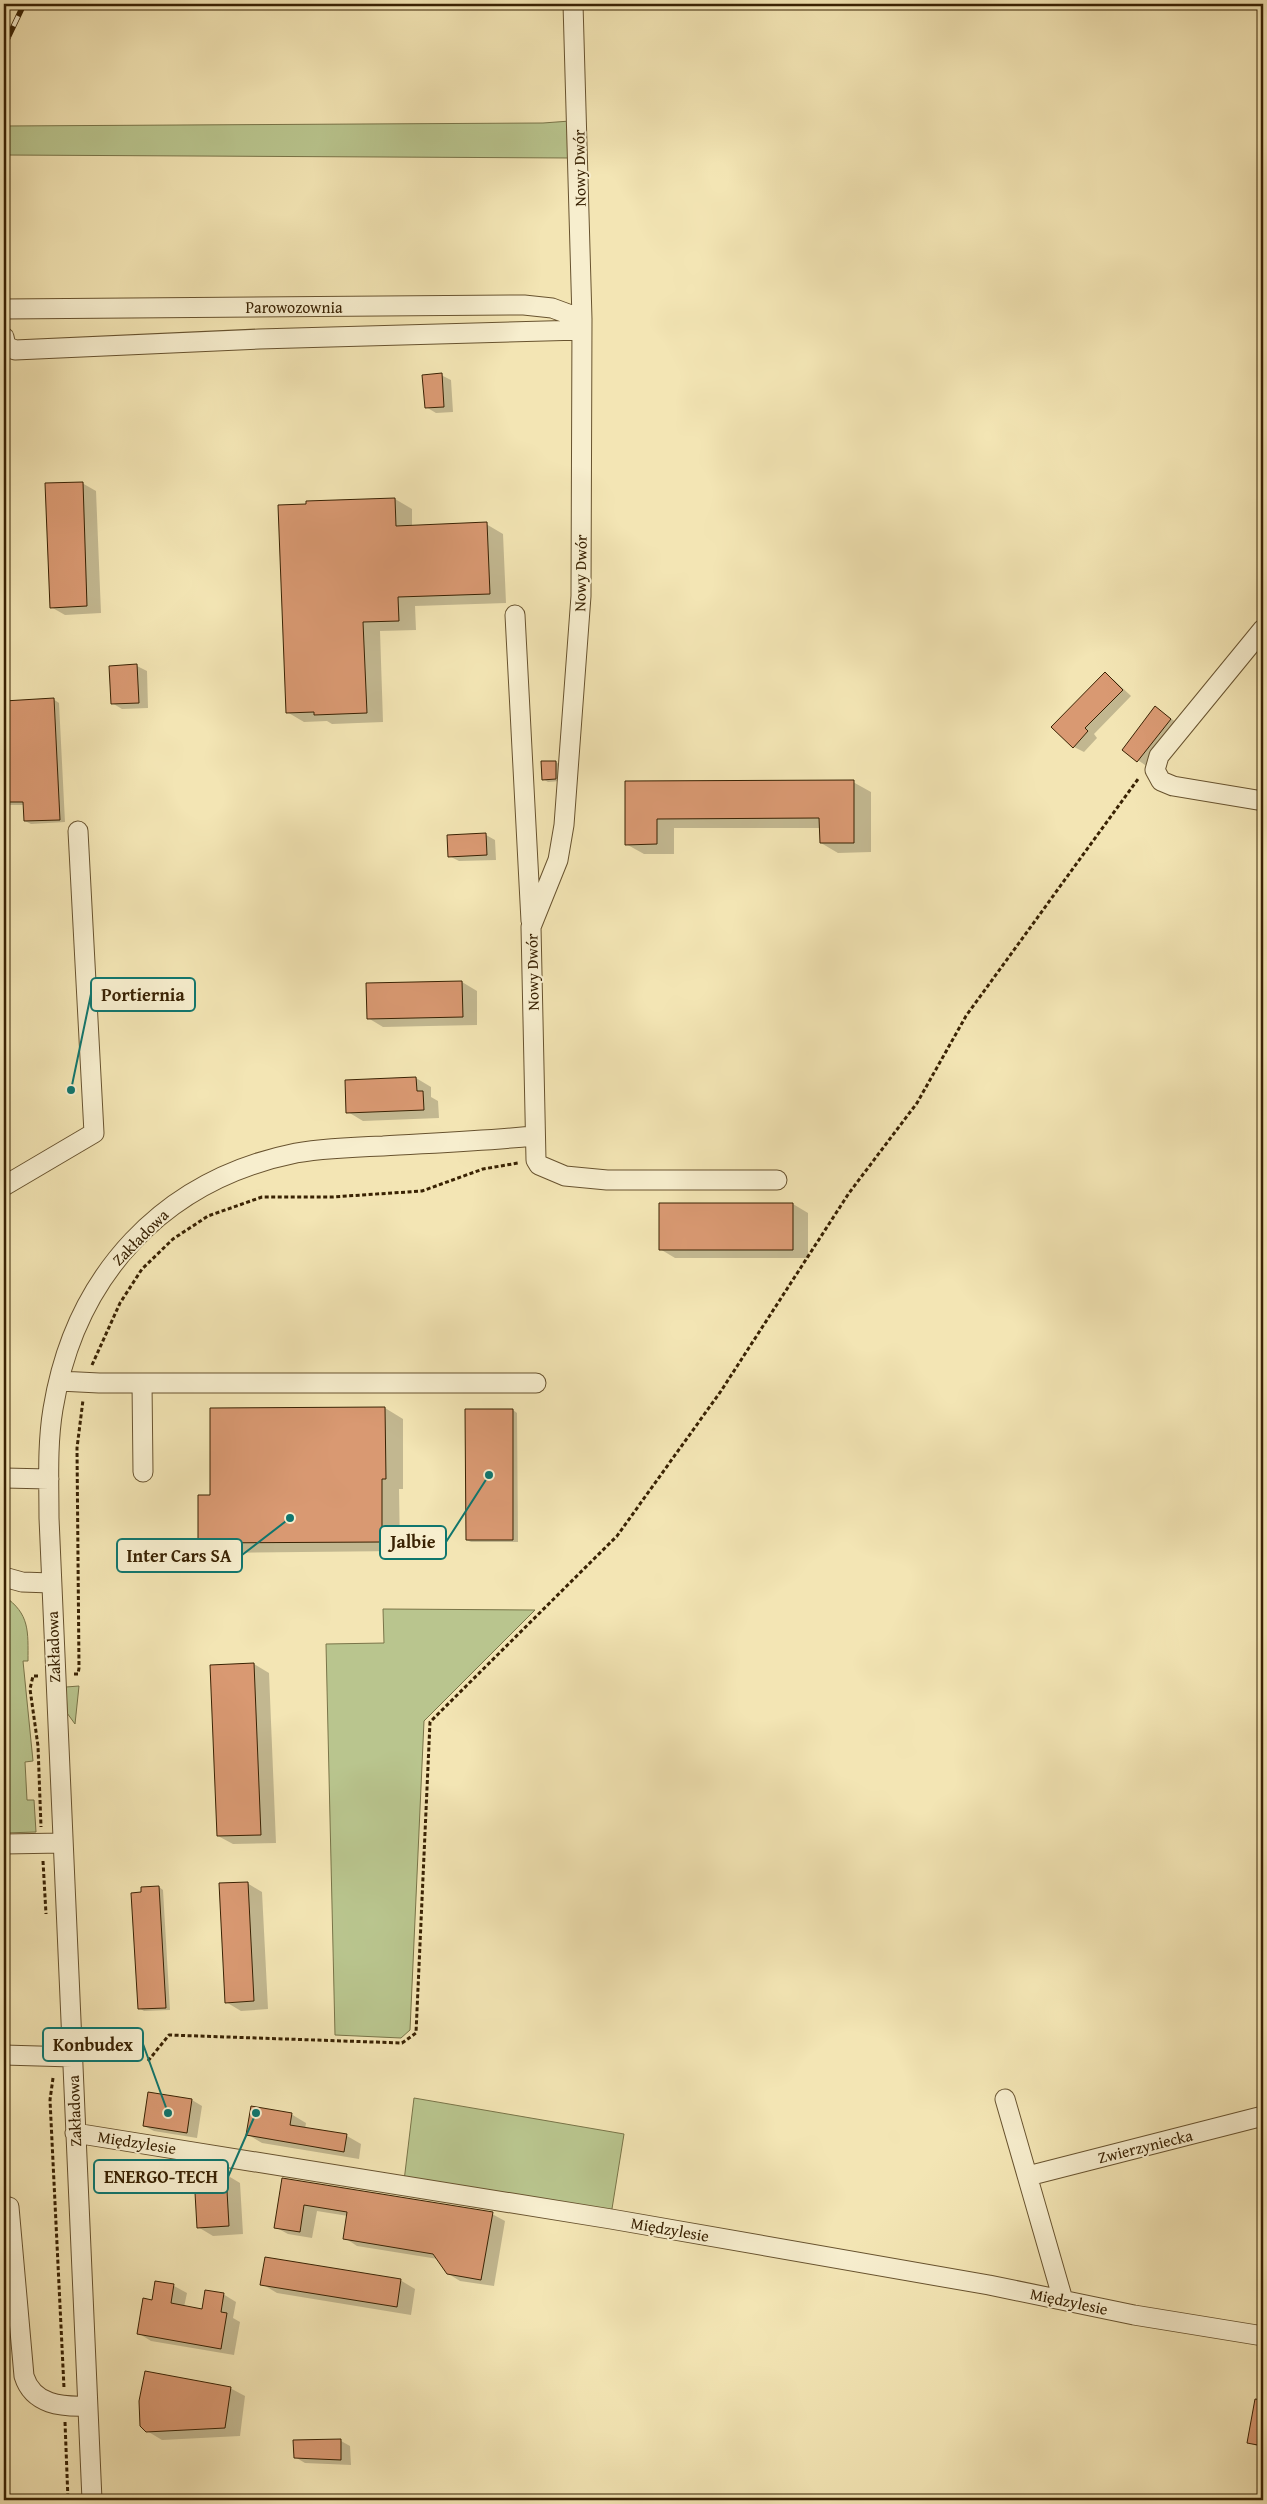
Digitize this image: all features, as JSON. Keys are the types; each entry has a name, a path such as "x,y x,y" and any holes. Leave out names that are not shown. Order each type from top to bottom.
{"street":[{"name":"Nowy Dwór","path":"573,4 582,325 581,596 564,825 558,860 531,927 536,1160 539,1165 565,1176 607,1180 777,1180"},
{"name":"Parowozownia","path":"4,309 524,305 552,308 582,325"},
{"path":"4,338 6,346 15,350 582,325"},
{"path":"515,615 531,927"},
{"path":"1260,637 1159,756 1155,770 1161,781 1173,786 1263,801"},
{"path":"4,1186 94,1133 78,831"},
{"name":"Zakładowa","path":"92,2500 51,1583 48,1479 51,1426 59,1381 77,1326 89,1300 107,1271 128,1244 153,1220 180,1199 211,1182 263,1161 314,1150 534,1136"},
{"path":"59,1381 142,1383 536,1383"},
{"path":"142,1383 143,1472"},
{"path":"4,1478 48,1479"},
{"path":"4,1578 35,1583 51,1583"},
{"path":"4,1844 62,1843"},
{"path":"4,2055 72,2057"},
{"path":"1005,2099 1063,2300"},
{"name":"Zwierzyniecka","path":"1028,2176 1263,2116"},
{"name":"Międzylesie","path":"75,2133 611,2219 989,2285 1134,2315 1263,2336"},
{"path":"4,2206 10,2207 26,2384 40,2397 56,2405 87,2406"}],"path":[{"path":"148,2061 169,2034 402,2043 416,2033 430,1722 617,1536 721,1391 876,1154 917,1103 966,1016 1138,780 1155,770"},
{"path":"90,1369 120,1303 142,1269 174,1239 208,1216 262,1197 332,1197 422,1191 483,1169 524,1163"},
{"path":"78,1674 77,1448 83,1399"},
{"path":"53,2072 50,2100 64,2389"},
{"path":"65,2424 68,2500"}],"green space":[{"path":"570,121 571,158 4,155 4,126 543,123"},
{"path":"4,1596 19,1610 26,1624 28,1661 23,1661 33,1761 25,1762 27,1800 34,1800 36,1832 4,1833"},
{"path":"383,1609 535,1610 424,1721 410,2030 401,2038 335,2035 326,1644 384,1643"},
{"path":"79,1686 75,1724 67,1713 66,1687"},
{"path":"414,2098 624,2134 611,2215 404,2181"}],"building":[{"path":"442,373 444,407 425,408 422,375"},
{"path":"83,482 87,606 50,608 45,483"},
{"path":"395,498 396,526 487,522 490,594 398,597 399,621 363,622 367,713 314,715 314,712 286,713 278,505 306,504 306,501"},
{"path":"137,664 139,703 111,704 109,666"},
{"path":"1105,672 1123,690 1085,728 1088,731 1073,748 1051,727"},
{"path":"54,698 60,820 24,821 23,802 4,802 4,701"},
{"path":"1155,706 1171,719 1137,762 1122,750"},
{"path":"541,761 556,761 556,779 542,780"},
{"path":"854,780 854,843 820,843 819,818 657,819 657,844 625,845 625,781"},
{"path":"486,833 487,855 448,857 447,835"},
{"path":"462,981 463,1017 367,1019 366,983"},
{"path":"416,1077 417,1091 423,1091 424,1110 346,1113 345,1080"},
{"path":"659,1203 793,1203 793,1250 659,1250"},
{"path":"385,1407 386,1479 382,1479 382,1542 198,1543 198,1495 210,1495 210,1408"},
{"path":"465,1409 513,1409 513,1540 466,1540"},
{"path":"254,1663 261,1835 217,1836 210,1665"},
{"path":"248,1882 254,2001 225,2003 219,1883"},
{"path":"159,1886 166,2008 138,2009 131,1893 141,1892 141,1887"},
{"path":"148,2092 192,2099 187,2133 143,2126"},
{"path":"251,2106 292,2113 290,2125 347,2134 344,2152 246,2135"},
{"path":"226,2173 229,2226 197,2228 194,2175"},
{"path":"282,2178 493,2212 481,2280 447,2274 433,2254 343,2239 347,2212 304,2205 300,2232 274,2228"},
{"path":"265,2257 401,2279 397,2307 260,2285"},
{"path":"155,2281 174,2284 171,2303 202,2309 205,2290 224,2293 221,2312 227,2313 221,2349 137,2334 143,2298 152,2300"},
{"path":"145,2371 231,2387 225,2428 146,2432 140,2426 139,2401"},
{"path":"1255,2399 1263,2400 1263,2446 1247,2443"},
{"path":"341,2439 341,2460 294,2458 293,2440"}],"railway":[{"path":"4,46 24,4"}],"place":[{"name":"Portiernia","path":"71,1090"},
{"name":"Jalbie","path":"489,1475"},
{"name":"Inter Cars SA","path":"290,1518"},
{"name":"Konbudex","path":"168,2113"},
{"name":"ENERGO-TECH","path":"256,2113"}]}
